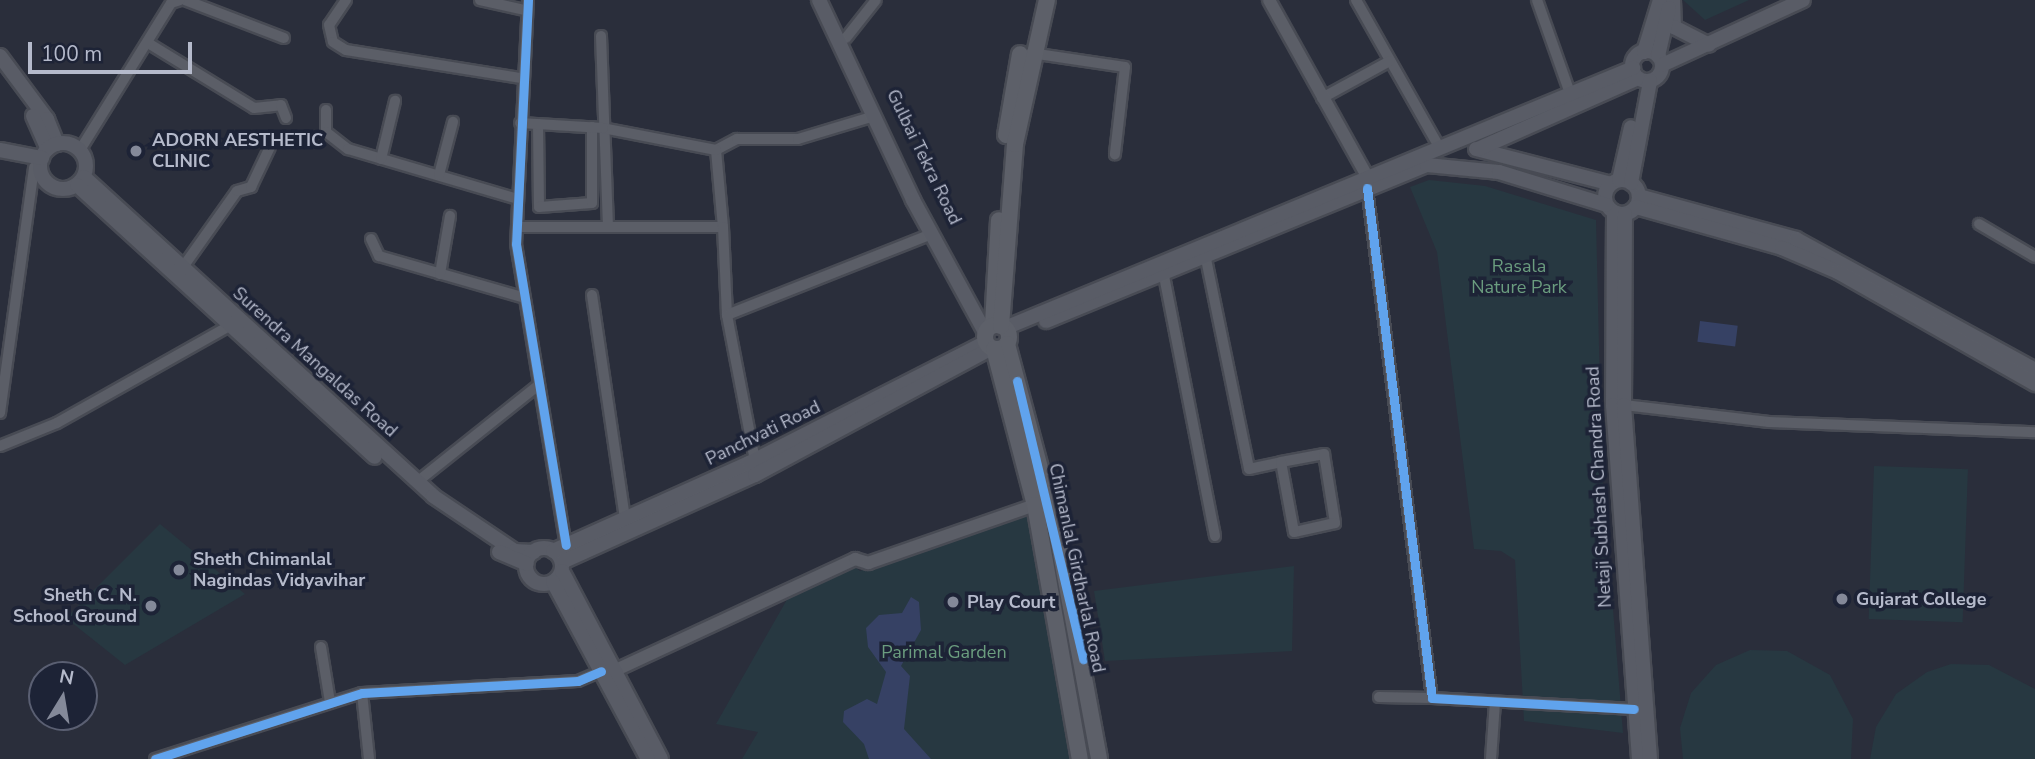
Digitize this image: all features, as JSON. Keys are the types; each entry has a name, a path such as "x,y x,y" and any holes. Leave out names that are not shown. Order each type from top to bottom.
{"main road":[{"name":"Gulbai Tekra Road","path":"819,0 932,234 957,279 996,336"},
{"name":"Gulbai Tekra Road","path":"829,0 996,336"},
{"name":"Chimanlal Girdharlal Road","path":"1036,0 1005,142 996,336 1035,505 1080,759"},
{"name":"Chimanlal Girdharlal Road","path":"1046,0 1031,53 1015,144 996,336 1057,532 1099,759"},
{"path":"1478,149 1641,77 1655,57 1660,0"},
{"path":"1624,207 1620,182 1641,77 1655,57 1672,0"},
{"path":"1672,0 1674,27 1709,45"},
{"path":"1655,57 1709,45 1803,0"},
{"path":"0,56 47,119 44,158"},
{"path":"0,72 39,124 44,158 55,187 80,181 80,150 44,158 0,160"},
{"path":"996,336 1206,259 1439,147 1455,143 1570,93 1641,77"},
{"path":"1455,143 1620,182"},
{"path":"0,150 44,158"},
{"path":"996,336 1367,182 1427,165 1460,163 1770,244 1838,272 2035,384"},
{"name":"Surendra Mangaldas Road","path":"80,181 183,267 418,482 481,531 530,558"},
{"name":"Surendra Mangaldas Road","path":"80,181 231,325 427,504 476,539 530,558"},
{"path":"1620,182 1624,207"},
{"path":"1624,207 1796,239 2035,370"},
{"name":"Netaji Subhash Chandra Road","path":"1624,207 1624,405 1650,759"},
{"name":"Netaji Subhash Chandra Road","path":"1624,207 1613,405 1639,759"},
{"name":"Panchvati Road","path":"559,562 625,519 755,461 996,336"},
{"name":"Panchvati Road","path":"559,562 755,475 996,336"},
{"path":"530,558 559,562 535,582 530,558"},
{"path":"559,562 661,759"},
{"path":"559,562 601,671 648,759"}],"street":[{"path":"80,150 171,3 183,0 284,38"},
{"path":"346,0 329,25 333,42 346,50 520,78"},
{"path":"480,0 526,5 520,78 517,227 522,297 559,562"},
{"path":"846,38 876,0"},
{"path":"1269,0 1367,182 1432,698"},
{"path":"1356,0 1439,147"},
{"path":"1538,0 1570,93"},
{"path":"537,124 539,207 592,203 601,36"},
{"path":"148,43 254,108 281,105 286,118"},
{"path":"1031,53 1125,66 1115,154"},
{"path":"1322,98 1390,61"},
{"path":"381,159 395,101"},
{"path":"326,110 323,122 333,141 381,159 518,199"},
{"path":"520,123 598,127 716,150 737,139 798,139 874,116"},
{"path":"439,175 453,121"},
{"path":"598,127 608,227"},
{"path":"183,267 237,191 251,187 270,147"},
{"path":"716,150 727,315 755,461"},
{"path":"0,413 44,158"},
{"path":"440,274 450,216"},
{"path":"1979,224 2035,257"},
{"path":"517,227 723,227"},
{"path":"727,315 932,234"},
{"path":"371,239 379,256 522,297"},
{"path":"1206,259 1249,469 1281,462 1324,454 1335,523 1294,532 1281,462"},
{"path":"1164,276 1215,536"},
{"path":"592,295 625,519"},
{"path":"0,446 57,423 231,325"},
{"path":"418,482 536,387"},
{"path":"1624,405 1769,422 2035,432"},
{"path":"617,670 846,562 869,563 1035,505"},
{"path":"321,647 330,702"},
{"path":"155,759 362,692 578,681 601,671"},
{"path":"362,692 369,759"},
{"path":"1379,697 1634,709"},
{"path":"1491,759 1495,702"}],"green space":[{"path":"1683,0 1749,0 1705,20"},
{"name":"Rasala Nature Park","path":"1429,180 1485,186 1596,220 1602,473 1623,733 1524,721 1515,560 1501,551 1474,549 1437,252 1410,187"},
{"path":"1874,466 1968,469 1963,622 1869,619"},
{"name":"Parimal Garden","path":"1015,517 1031,517 1074,759 742,759 758,732 716,724 789,596 854,566 860,571"},
{"name":"Sheth C. N. School Ground","path":"160,524 245,594 125,665 66,618"},
{"path":"1294,566 1292,651 1105,661 1094,591"},
{"path":"1750,650 1787,651 1830,675 1853,719 1851,759 1683,759 1680,728 1691,693 1716,665"},
{"path":"1951,664 1989,665 2035,689 2035,759 1870,759 1876,727 1896,694 1927,672"}],"water":[{"path":"1700,321 1738,326 1735,346 1697,342"},
{"path":"911,597 919,602 921,630 901,666 910,676 904,729 931,759 869,759 864,744 843,722 844,711 867,699 877,704 886,672 868,647 866,628 879,615 902,613"}],"cycle path":[{"path":"528,0 516,244 566,545"},
{"path":"1367,188 1432,698 1634,709"},
{"path":"1017,381 1083,659"},
{"path":"155,759 362,693 578,681 601,671"}],"place":[{"name":"ADORN AESTHETIC CLINIC","path":"136,151"},
{"name":"Sheth Chimanlal Nagindas Vidyavihar","path":"179,570"},
{"name":"Gujarat College","path":"1842,599"},
{"name":"Play Court","path":"953,602"},
{"name":"Sheth C. N. School Ground","path":"151,606"}]}
